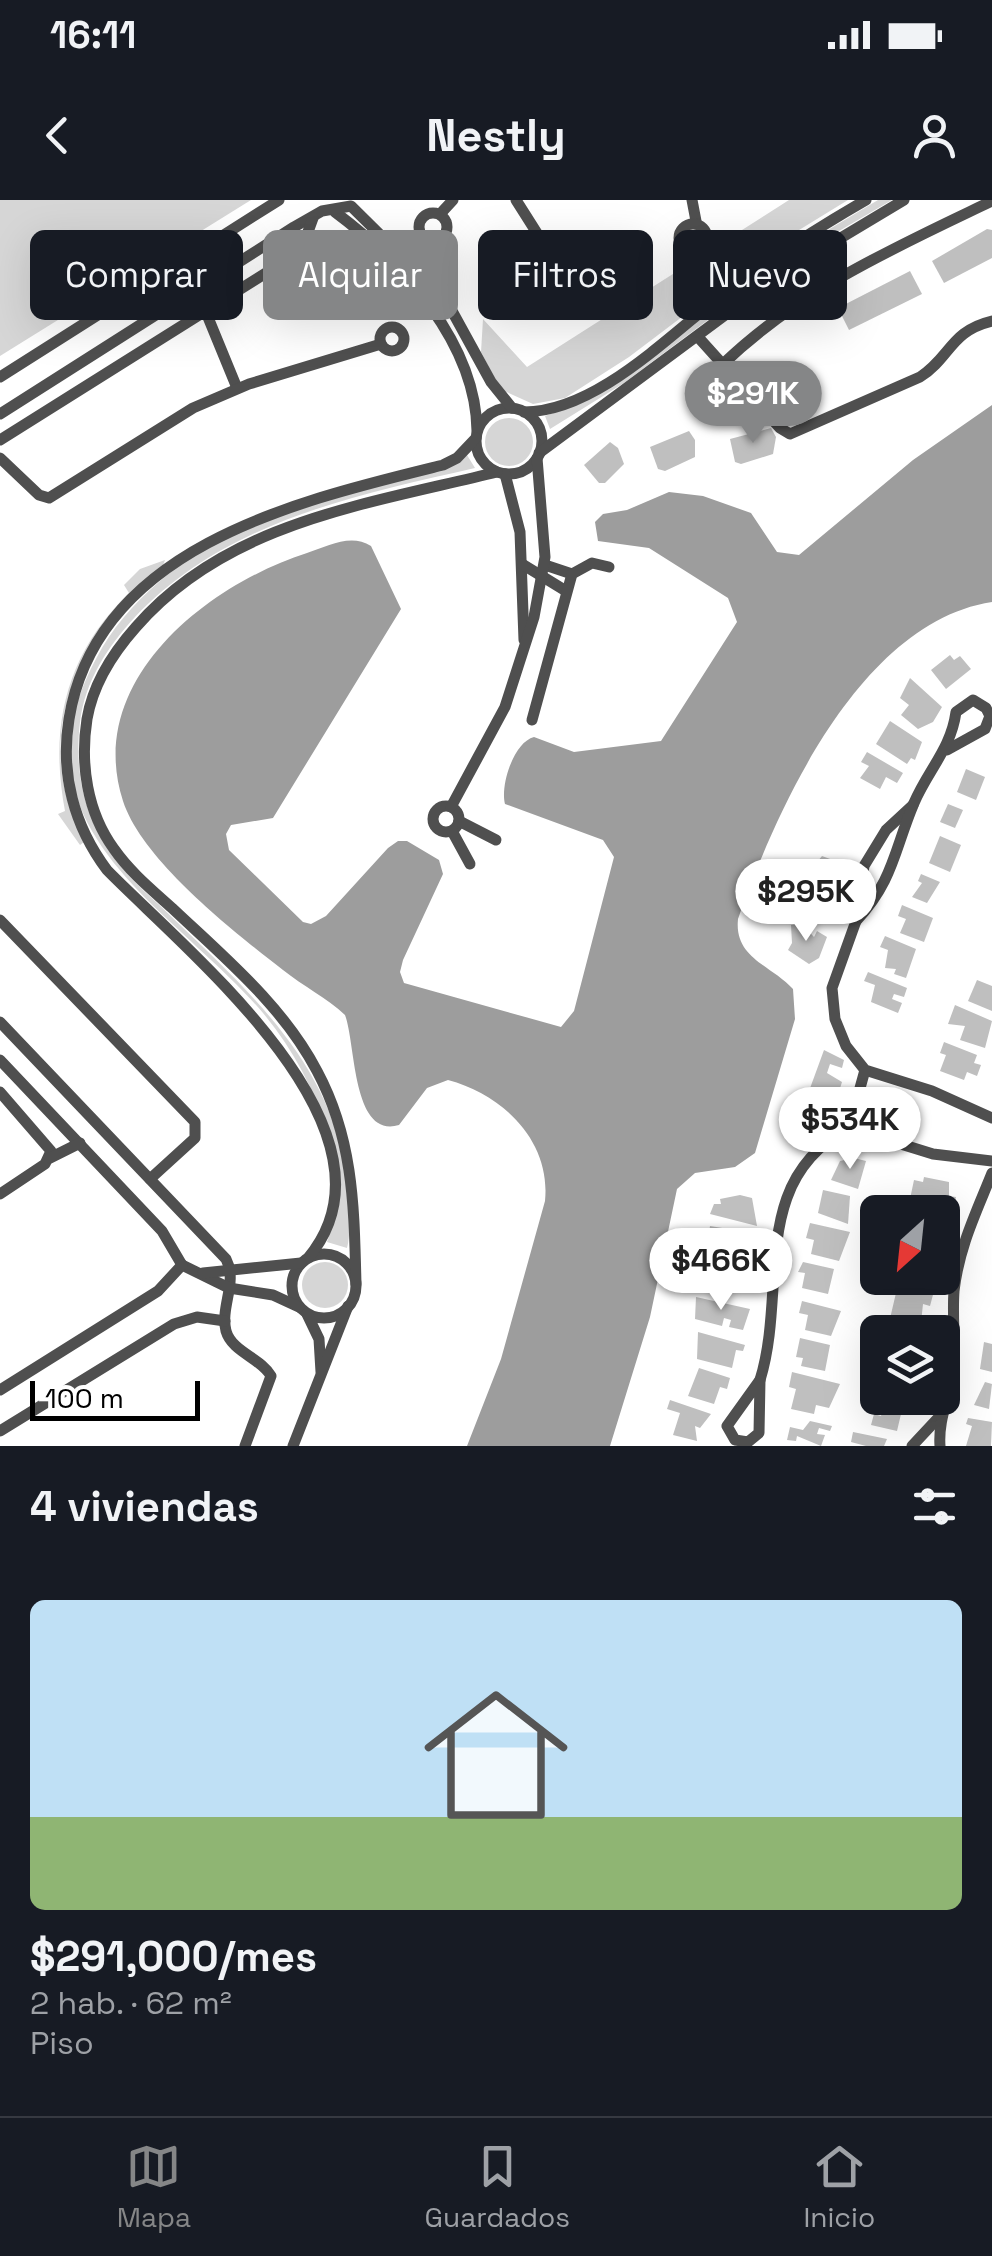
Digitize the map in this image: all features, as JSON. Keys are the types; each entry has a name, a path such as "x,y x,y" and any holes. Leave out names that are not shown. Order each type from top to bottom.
{"street":[{"path":"0,377 279,200"},
{"path":"440,213 453,200"},
{"path":"516,200 535,230"},
{"path":"692,200 696,221"},
{"path":"318,1391 322,1368 319,1339 292,1286 305,1260 327,1234 336,1197 318,1117 297,1074 263,1025 107,870 79,825 67,768 73,699 89,658 107,630 181,559 265,515 450,462 487,416 518,410 557,410 597,390 763,265 866,200"},
{"path":"293,1446 318,1391 356,1284 352,1166 329,1095 284,1020 142,881 106,837 87,785 84,748 90,704 111,660 148,613 229,550 276,530 523,470 815,251 904,200"},
{"path":"723,364 792,308 850,270 894,245 992,201"},
{"path":"243,261 322,212 335,212 350,203 377,230"},
{"path":"335,212 353,230"},
{"path":"243,287 301,252 313,218"},
{"path":"0,414 147,320"},
{"path":"0,440 190,320"},
{"path":"211,320 237,388"},
{"path":"438,320 457,352 480,458 501,473 518,522 522,659"},
{"path":"457,320 491,382 541,434 538,456 544,569 522,659 500,719 450,807 470,864"},
{"path":"698,337 780,428 795,433 920,378 934,368 961,333 992,322"},
{"path":"0,458 39,495 49,498 172,419 237,388 380,344"},
{"path":"532,720 572,574 591,563 609,567"},
{"path":"522,564 572,574"},
{"path":"544,569 566,590"},
{"path":"562,612 572,623"},
{"path":"946,750 985,729 990,716 986,708 973,700 960,706 946,750 913,804 886,830 864,866 856,921 832,988 840,1032 865,1070 932,1090 992,1118"},
{"path":"856,921 872,904 899,855 913,804"},
{"path":"450,807 438,809 432,820 440,831 456,826 496,840"},
{"path":"0,920 194,1122 194,1138 150,1179"},
{"path":"0,1022 231,1268 225,1321 232,1342 271,1376 245,1446"},
{"path":"0,1060 162,1232 182,1265 229,1288 272,1295 328,1317 348,1306"},
{"path":"760,1380 729,1418 727,1426 735,1440 748,1442 760,1433 760,1380 769,1345 777,1240 788,1193 812,1151 849,1128 865,1070"},
{"path":"0,1092 46,1142 50,1158"},
{"path":"849,1128 933,1154 992,1160"},
{"path":"0,1194 50,1158 80,1143"},
{"path":"940,1446 940,1416 952,1378 959,1258 969,1222 992,1173"},
{"path":"202,1272 326,1254 343,1260 356,1284"},
{"path":"0,1390 158,1292 182,1265"},
{"path":"0,1431 174,1324 197,1317 225,1321"},
{"path":"912,1446 940,1416"}],"shaded area":[{"path":"0,200 251,200 203,230 30,230 30,320 58,320 0,356"},
{"path":"789,200 848,200 799,230 742,230"},
{"path":"878,200 892,200 841,230 828,230"},
{"path":"673,274 673,320 678,320 629,357 565,398 533,404 500,389 481,352 483,320 527,367 601,320 653,320 653,287"},
{"path":"696,320 708,320 624,383 550,429 545,416 586,401"},
{"path":"992,405 992,602 945,617 902,644 864,682 830,726 776,825 738,919 738,932 748,952 793,989 795,1019 755,1153 735,1167 695,1173 677,1189 650,1317 610,1446 467,1446 501,1359 545,1201 540,1159 532,1141 505,1109 448,1080 427,1088 399,1125 384,1125 372,1118 358,1086 345,1015 216,915 169,870 133,824 123,801 116,757 121,716 138,678 163,644 231,588 269,568 331,544 356,541 371,546 401,609 273,818 231,825 226,834 229,850 303,922 311,924 326,916 388,848 398,841 407,841 439,860 443,874 403,960 400,972 404,983 561,1027 574,1011 614,857 603,840 505,804 510,765 520,747 534,737 574,752 661,741 737,622 728,598 649,548 598,541 595,522 603,514 627,510 669,492 703,496 751,513 777,552 799,555 913,460"},
{"path":"509,418 526,425 533,442 526,459 509,466 492,459 485,442 492,425"},
{"path":"467,455 475,468 337,502 293,517 250,535 170,584 135,617 99,665 80,722 83,793 103,842 128,874 261,1006 308,1069 326,1104 339,1141 346,1181 347,1248 327,1242 337,1200 336,1174 322,1116 301,1069 263,1013 111,859 84,816 71,770 74,717 97,657 124,617 160,581 200,551 298,508"},
{"path":"165,560 150,583 95,643 69,696 60,753 63,783 84,842 80,845 58,814 65,811 59,750 62,721 67,693 90,641 129,593 124,585 140,569"},
{"path":"325,1262 342,1268 348,1285 342,1302 325,1308 308,1302 302,1285 308,1268"}],"building":[{"path":"987,229 992,230 992,258 944,283 932,261"},
{"path":"910,271 922,294 849,330 844,320 847,303"},
{"path":"771,428 776,437 773,454 741,464 735,462 730,439"},
{"path":"689,431 695,440 695,457 665,471 658,469 650,447"},
{"path":"610,442 618,448 624,464 605,483 599,483 584,465"},
{"path":"950,655 954,660 960,656 971,669 946,689 931,670"},
{"path":"910,678 942,707 933,722 918,729 901,715 909,705 900,698"},
{"path":"890,721 922,742 915,760 911,758 907,764 876,744"},
{"path":"867,752 903,773 897,783 886,777 880,789 860,778 869,766 861,762"},
{"path":"966,769 985,777 976,800 957,792"},
{"path":"948,804 963,810 955,828 940,822"},
{"path":"940,836 961,845 950,872 929,863"},
{"path":"822,856 841,863 832,887 803,876 807,865 813,867"},
{"path":"921,874 940,882 927,903 912,897 922,883 918,881"},
{"path":"793,883 829,896 826,917 819,915 816,922 789,909"},
{"path":"902,905 933,918 924,942 900,933 906,919 898,916"},
{"path":"802,924 814,937 817,931 827,937 819,958 809,964 788,950 792,943 791,925"},
{"path":"885,936 916,949 906,978 894,974 896,969 885,968 888,950 880,947"},
{"path":"868,972 907,988 904,997 894,994 892,999 902,1003 898,1013 871,1002 875,985 864,981"},
{"path":"977,980 992,986 992,1011 968,1001"},
{"path":"955,1005 992,1021 985,1048 960,1040 965,1026 948,1024"},
{"path":"944,1042 977,1055 974,1063 981,1065 977,1076 967,1072 964,1080 940,1071 946,1055 940,1053"},
{"path":"824,1050 844,1060 842,1068 830,1064 827,1073 842,1082 834,1107 826,1109 805,1102"},
{"path":"840,1161 866,1161 858,1189 831,1180"},
{"path":"924,1177 949,1182 949,1195 911,1195 914,1180 923,1182"},
{"path":"823,1190 850,1196 848,1224 818,1213"},
{"path":"740,1195 752,1198 757,1226 710,1214 714,1204 721,1204 720,1199"},
{"path":"810,1223 850,1232 839,1261 811,1254 814,1240 806,1238"},
{"path":"710,1226 747,1232 745,1245 732,1243 730,1251 755,1250 753,1261 716,1255 718,1240 708,1239"},
{"path":"709,1262 751,1271 749,1282 739,1280 736,1293 718,1289 719,1284 711,1282 713,1273 707,1272"},
{"path":"803,1262 834,1269 828,1294 802,1288 805,1273 798,1272"},
{"path":"896,1295 933,1295 930,1306 923,1304 922,1315 891,1315"},
{"path":"696,1297 750,1309 743,1330 729,1327 731,1320 724,1318 722,1326 695,1319"},
{"path":"802,1301 841,1311 831,1336 805,1330 808,1315 799,1313"},
{"path":"698,1332 745,1345 743,1351 736,1350 732,1368 697,1359"},
{"path":"800,1338 830,1345 825,1371 801,1366 803,1358 796,1357"},
{"path":"984,1342 992,1344 992,1372 980,1369"},
{"path":"699,1368 730,1378 727,1389 720,1387 714,1404 688,1396"},
{"path":"792,1372 840,1384 829,1408 816,1405 814,1414 791,1409 796,1389 789,1387"},
{"path":"985,1382 992,1384 989,1409 974,1405"},
{"path":"670,1400 711,1414 700,1428 695,1426 697,1441 673,1435 680,1413 667,1409"},
{"path":"874,1415 901,1415 897,1431 871,1425"},
{"path":"968,1418 992,1422 991,1446 966,1446 972,1426 966,1424"},
{"path":"810,1421 832,1426 830,1431 819,1428 817,1434 825,1435 821,1446 797,1436 796,1441 787,1440 790,1427 803,1430"},
{"path":"853,1432 887,1439 884,1446 866,1446 851,1442"}]}
